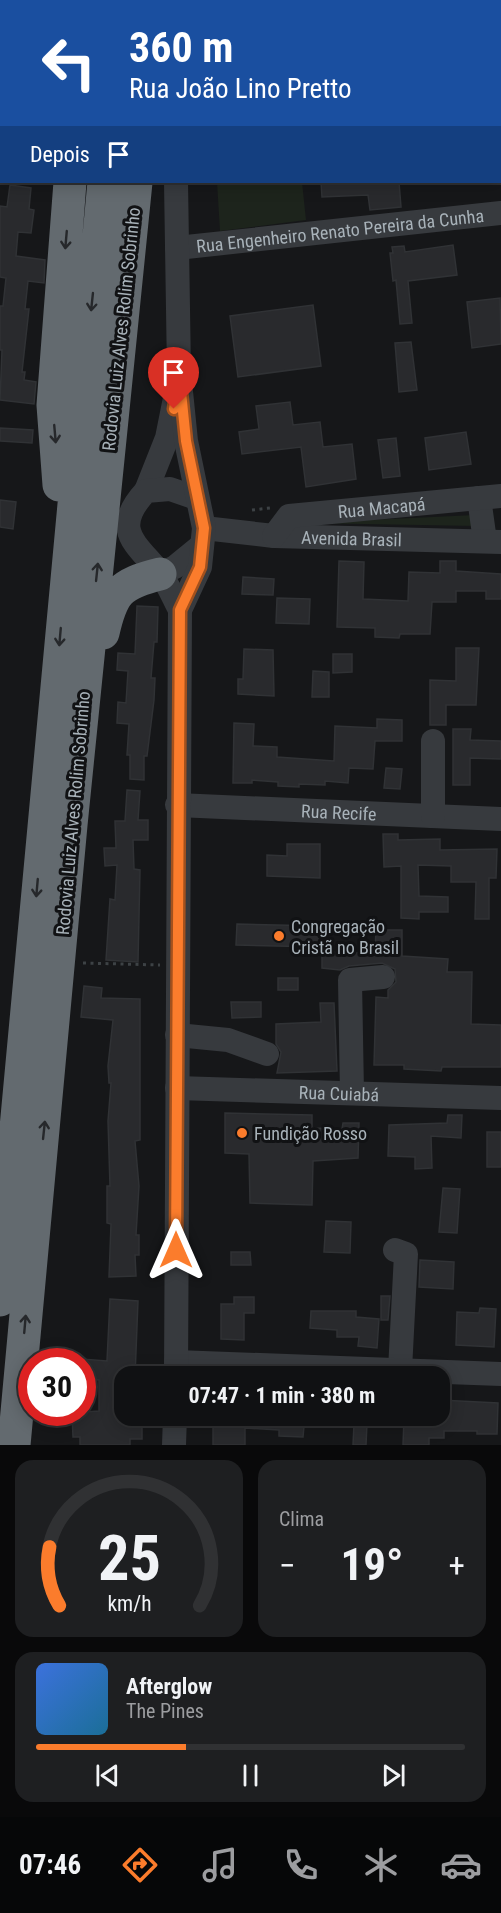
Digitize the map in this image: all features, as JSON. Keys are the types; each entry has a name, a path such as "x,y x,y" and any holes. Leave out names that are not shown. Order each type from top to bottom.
{"highway":[{"path":"69,537 60,497 52,405 70,183"},
{"name":"Rodovia Luiz Alves Rolim Sobrinho","path":"0,1300 8,1109 104,183"},
{"name":"Rodovia Luiz Alves Rolim Sobrinho","path":"14,1445 84,692 135,183"},
{"path":"84,692 98,652 107,611 114,596 126,585 160,574"}],"street":[{"path":"176,183 179,372 186,441 203,537 200,567 180,610 177,805 176,1366"},
{"name":"Rua Engenheiro Renato Pereira da Cunha","path":"177,248 501,213"},
{"path":"179,372 167,438 146,491 135,503 129,516 129,532 133,544 160,574 180,610"},
{"path":"146,491 170,489 196,498"},
{"path":"490,497 493,542"},
{"name":"Rua Macapá","path":"274,536 289,516 490,497"},
{"name":"Avenida Brasil","path":"203,537 274,536 493,542"},
{"path":"160,574 175,567 203,537"},
{"path":"433,741 433,816"},
{"name":"Rua Recife","path":"177,805 501,819"},
{"path":"352,1093 350,980 383,978"},
{"path":"177,1035 228,1040 267,1054"},
{"name":"Rua Cuiabá","path":"177,1088 501,1098"},
{"path":"395,1250 406,1254 400,1366"},
{"path":"450,1372 501,1374"},
{"path":"174,1445 175,1426"}],"path":[{"path":"60,962 177,966"}],"shaded area":[{"path":"217,183 302,183 306,220 220,231"},
{"path":"475,515 477,526 306,523"}],"building":[{"path":"321,183 399,183 401,207 370,210 368,195 322,197"},
{"path":"10,185 31,188 29,209 34,210 31,233 18,232 16,256 45,260 44,283 28,281 25,309 29,309 22,372 25,372 24,380 36,382 34,404 0,400 2,350 0,350 0,306 3,306 6,278 0,277 0,206 7,207"},
{"path":"453,245 457,275 408,281 412,323 400,324 396,280 393,281 390,253 393,253 392,247 404,246 405,252"},
{"path":"500,298 501,344 472,348 467,302"},
{"path":"313,305 321,366 238,377 230,316"},
{"path":"411,342 417,390 399,392 395,343"},
{"path":"290,402 293,425 320,422 323,447 352,444 356,479 306,487 301,447 242,454 239,432 259,429 256,406"},
{"path":"0,428 33,430 32,443 0,441"},
{"path":"466,432 471,464 429,470 425,438"},
{"path":"396,438 400,476 383,478 378,440"},
{"path":"0,500 16,502 13,529 0,527"},
{"path":"339,561 364,562 363,599 408,601 409,572 440,573 440,561 456,561 456,571 501,574 501,599 486,599 486,591 456,591 456,602 432,602 430,634 400,634 399,638 375,637 375,628 337,627"},
{"path":"243,577 274,579 273,595 242,594"},
{"path":"277,598 310,599 309,624 276,623"},
{"path":"137,606 158,607 157,642 154,642 151,678 155,678 154,700 147,756 144,756 144,780 130,779 130,755 127,755 129,724 117,723 118,702 126,703 128,671 117,670 118,653 135,654"},
{"path":"456,648 479,648 476,705 446,705 446,725 430,725 430,680 456,681"},
{"path":"244,649 273,650 274,696 238,694 238,679 243,679"},
{"path":"333,654 352,654 352,672 333,673"},
{"path":"313,671 329,672 329,697 312,697"},
{"path":"377,719 402,720 402,741 375,741 373,769 349,768 348,783 325,781 325,785 299,784 299,787 278,786 278,782 252,780 252,783 233,783 234,723 254,724 253,746 277,747 277,757 334,761 335,726 377,728"},
{"path":"453,729 471,729 470,740 501,741 501,759 470,758 470,785 453,785"},
{"path":"386,768 402,769 400,789 384,788"},
{"path":"127,790 140,791 138,820 148,820 148,840 133,840 134,869 140,870 138,962 106,960 110,899 115,900 117,865 105,866 104,848 116,848 115,821 125,821"},
{"path":"383,834 398,834 398,840 440,839 440,850 497,849 496,878 489,878 489,919 475,919 476,882 451,882 451,866 418,865 419,896 448,897 448,912 419,912 419,919 401,918 401,866 384,867"},
{"path":"287,844 320,844 320,878 267,876 267,855 287,856"},
{"name":"Congregação Cristã no Brasil","path":"237,924 321,926 320,947 236,945"},
{"path":"376,930 402,930 402,956 448,959 447,972 472,972 471,1024 501,1025 501,1067 442,1067 441,1071 404,1069 404,1065 374,1065 376,997 388,998 388,990 396,982 395,969 382,963 349,966 340,970 322,968 322,952 375,953"},
{"path":"278,978 298,978 298,990 278,990"},
{"path":"84,986 102,988 101,998 140,999 140,1140 135,1141 139,1186 136,1235 139,1235 139,1255 135,1255 136,1276 109,1277 111,1224 107,1223 107,1186 110,1186 108,1121 111,1083 109,1083 108,1066 113,1020 81,1017"},
{"path":"231,1002 261,1002 261,1017 232,1018"},
{"path":"320,1003 334,1003 337,1071 277,1073 281,1052 276,1044 276,1024 321,1022"},
{"path":"225,1113 312,1115 312,1128 342,1129 343,1123 359,1123 358,1158 313,1161 312,1205 250,1203 249,1154 225,1153"},
{"path":"448,1115 462,1115 461,1138 431,1136 432,1168 415,1169 415,1157 388,1156 389,1125 447,1123"},
{"path":"487,1132 501,1132 501,1167 487,1167"},
{"path":"443,1188 460,1189 457,1233 439,1232"},
{"path":"326,1221 351,1222 350,1253 324,1252"},
{"path":"231,1252 250,1252 251,1265 231,1265"},
{"path":"420,1260 454,1262 453,1289 419,1287"},
{"path":"381,1296 390,1296 388,1320 381,1320"},
{"path":"234,1297 254,1297 254,1313 244,1313 244,1340 221,1339 221,1304 234,1304"},
{"path":"110,1299 138,1301 135,1366 114,1366 114,1426 142,1426 142,1439 130,1439 130,1445 80,1445 80,1437 73,1437 73,1426 96,1426 96,1411 99,1411 99,1380 96,1380 96,1360 107,1361"},
{"path":"480,1308 496,1309 494,1347 456,1345 457,1312 479,1313"},
{"path":"311,1311 356,1311 356,1317 379,1319 377,1348 358,1346 359,1337 337,1337 337,1330 310,1328"},
{"path":"450,1401 498,1403 497,1434 477,1434 477,1431 444,1431 444,1438 429,1438 429,1445 403,1445 404,1426 450,1426"},
{"path":"213,1426 304,1426 303,1437 279,1436 279,1430 245,1428 245,1445 213,1445"},
{"path":"354,1426 367,1426 366,1445 353,1445"}],"place":[{"name":"Congregação Cristã no Brasil","path":"279,936"},
{"name":"Fundição Rosso","path":"242,1133"}],"route":[{"path":"174,409 179,372 186,441 204,528 200,567 180,610 176,1250"}]}
